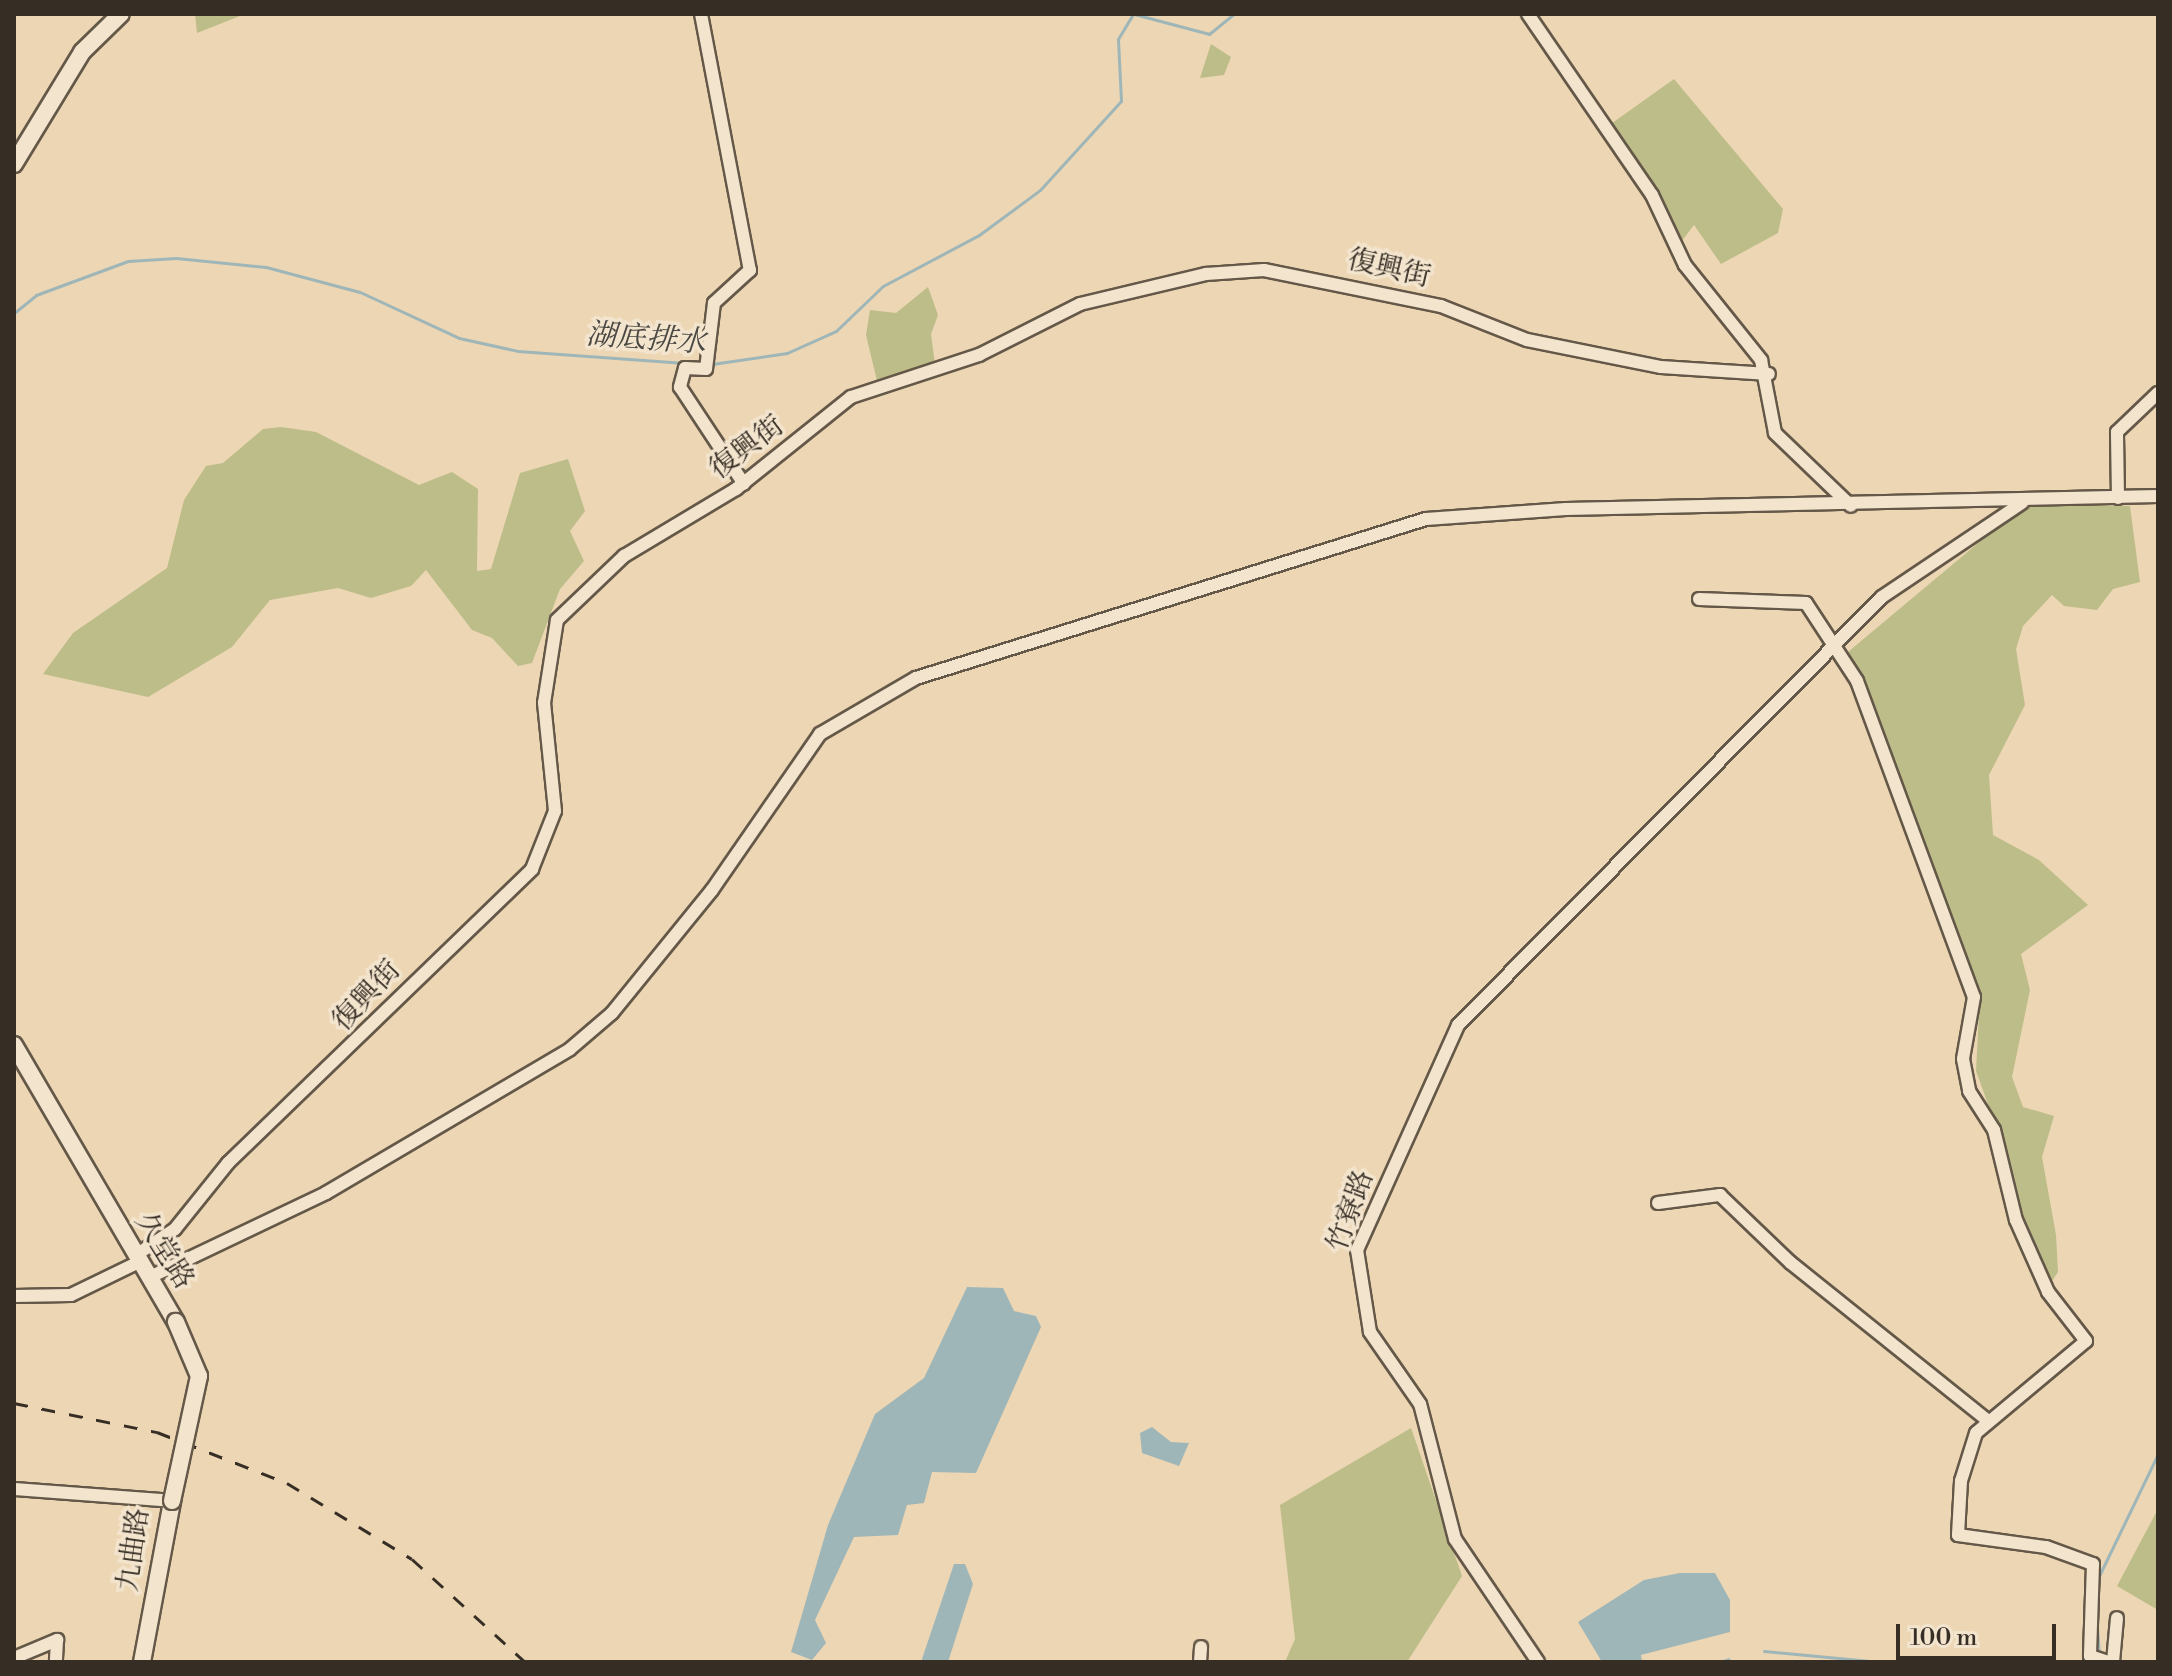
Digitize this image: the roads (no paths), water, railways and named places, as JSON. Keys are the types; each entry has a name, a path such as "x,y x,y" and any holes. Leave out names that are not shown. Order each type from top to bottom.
{"street":[{"path":"14,164 82,52 121,14"},
{"path":"701,14 750,252 750,270 714,303 706,369 685,368 680,387 744,484"},
{"path":"1528,14 1652,195 1685,265 1769,374 1775,433 1851,506"},
{"name":"復興街","path":"14,1296 71,1295 138,1258 175,1229 228,1163 409,983 515,894 547,845 555,811 544,703 557,620 624,556 744,484 851,397 979,355 1080,304 1206,274 1299,272 1441,306 1527,340 1661,367 1769,374"},
{"path":"2118,498 2117,432 2158,393"},
{"path":"150,1277 326,1193 570,1049 612,1013 693,914 820,734 916,678 1426,519 1566,509 2022,503 2158,496"},
{"name":"竹寮路","path":"1538,1662 1455,1539 1420,1404 1370,1332 1354,1263 1458,1025 1882,597 2022,503"},
{"path":"1699,599 1806,603 1857,681 1974,997 1963,1059 1969,1091 1994,1130 2016,1220 2048,1292 2086,1341 1987,1420 1961,1481 1958,1535 2046,1547 2093,1564 2090,1656 2110,1662 2117,1618"},
{"name":"久堂路","path":"14,1045 176,1322 199,1376 172,1501"},
{"path":"1658,1203 1720,1195 1791,1263 1987,1420"},
{"name":"九曲路","path":"14,1489 172,1501 142,1662"},
{"path":"14,1658 57,1640 56,1662"},
{"path":"1200,1662 1201,1647"}],"water":[{"path":"967,1287 1003,1288 1014,1311 1036,1316 1041,1327 976,1473 932,1472 924,1503 907,1505 898,1535 854,1537 815,1620 826,1643 812,1660 791,1652 828,1525 875,1414 924,1378"},
{"path":"1152,1427 1171,1442 1189,1443 1179,1466 1142,1453 1140,1433"},
{"path":"954,1564 965,1564 973,1584 948,1662 921,1662"},
{"path":"1680,1573 1715,1573 1730,1600 1730,1632 1641,1655 1642,1662 1602,1662 1578,1622 1644,1580"}],"waterway":[{"name":"湖底排水","path":"712,364 787,353 836,331 883,286 979,235 1040,190 1121,101 1118,39 1133,14"},
{"name":"湖底排水","path":"1134,14 1209,34 1234,14"},
{"name":"湖底排水","path":"14,313 36,295 128,261 176,258 266,267 360,292 459,338 518,351 685,363"},
{"path":"2158,931 2158,991"},
{"path":"2097,1580 2158,1454"},
{"path":"2097,1627 2099,1655"},
{"path":"1764,1651 1880,1662"},
{"path":"1720,1662 1729,1659"},
{"path":"2038,1662 2079,1662"}],"railway":[{"path":"14,1403 157,1432 287,1483 412,1559 525,1662"}]}
